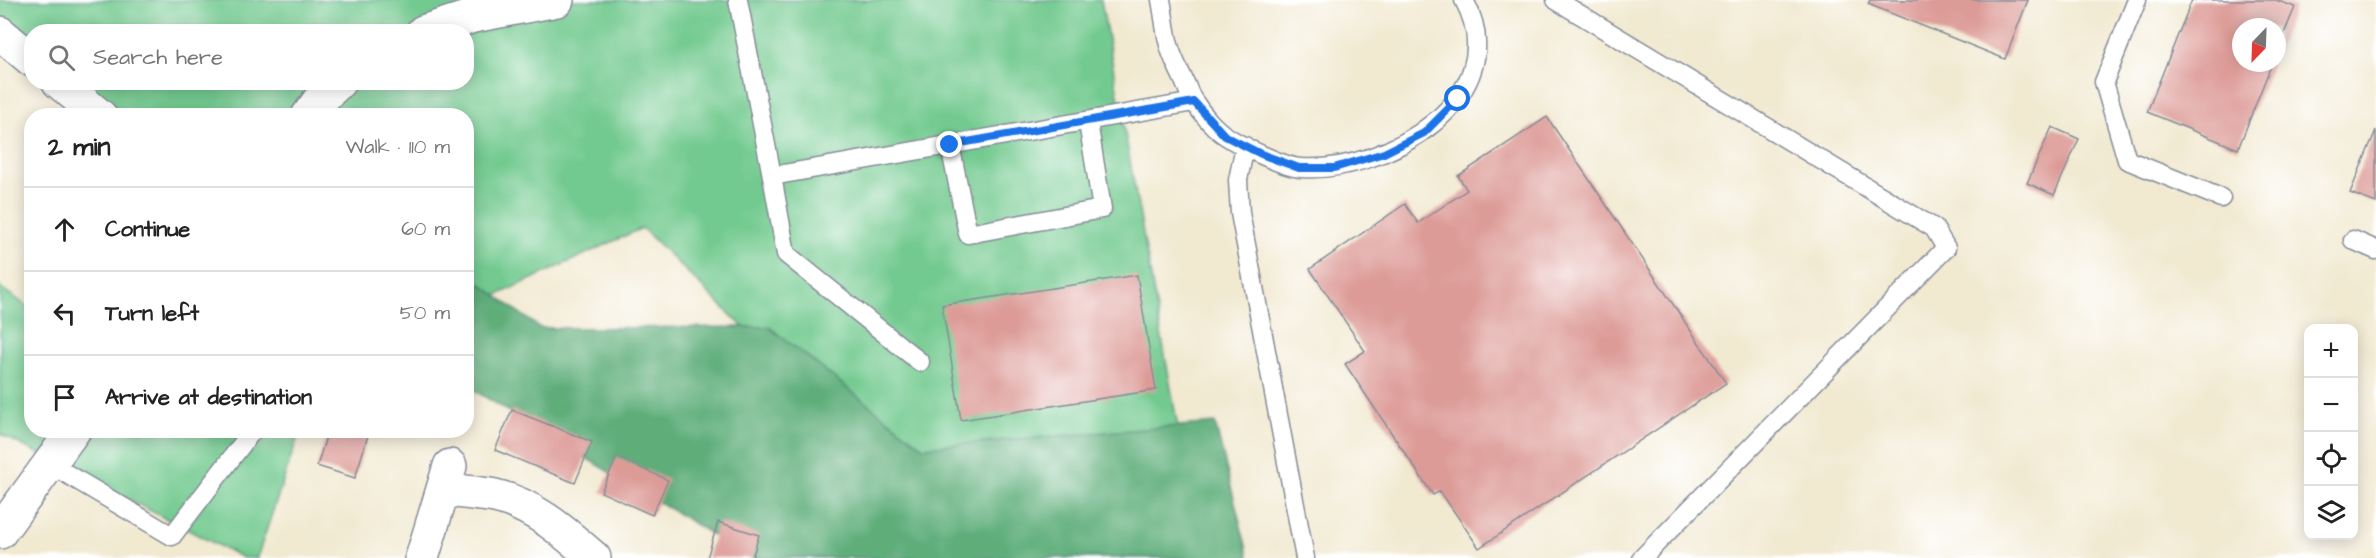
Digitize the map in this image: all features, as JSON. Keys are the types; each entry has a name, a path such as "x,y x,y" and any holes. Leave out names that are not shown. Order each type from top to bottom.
{"street":[{"path":"448,24 472,16 557,0"},
{"path":"0,33 24,53"},
{"path":"69,90 90,108"},
{"path":"314,108 331,90"},
{"path":"2,527 69,438"},
{"path":"423,558 446,478 518,504 554,524 594,558"}],"lane":[{"path":"738,0 786,254 920,362"},
{"path":"1161,0 1169,47 1194,102 1225,136 1261,154 1299,168 1334,168 1384,153 1424,133 1458,99 1476,59 1472,15 1464,0"},
{"path":"1556,0 1934,228 1946,248 1642,558"},
{"path":"2138,0 2104,82 2127,160 2221,198"},
{"path":"772,176 1194,102"},
{"path":"950,145 968,234 1102,209 1088,122"},
{"path":"1245,146 1238,180 1240,213 1305,558"},
{"path":"2353,240 2376,250"},
{"path":"50,464 172,536 247,438"}],"green space":[{"path":"0,0 1101,0 1181,444 905,485 642,228 474,306 474,108 94,108 71,90 474,90 474,24 24,24 24,52 0,33"},
{"path":"474,279 540,328 769,327 923,447 1215,423 1249,558 751,558 474,390"},
{"path":"0,287 24,304 24,438 298,438 257,558 243,558 0,434"}],"building":[{"path":"1870,0 2028,0 2005,59 1868,4"},
{"path":"2192,0 2276,0 2295,7 2286,29 2286,18 2232,18 2232,72 2268,72 2238,149 2147,112"},
{"path":"1547,117 1726,383 1479,548 1440,491 1433,495 1345,364 1365,351 1310,269 1405,204 1418,223 1467,190 1458,176"},
{"path":"2052,127 2079,139 2054,195 2027,183"},
{"path":"2376,130 2376,203 2350,193"},
{"path":"1137,275 1156,390 961,420 942,305"},
{"path":"512,410 592,442 575,483 495,450"},
{"path":"326,438 367,438 355,478 317,466"},
{"path":"617,457 668,480 652,515 601,492"},
{"path":"718,522 759,535 752,558 707,558"}],"route":[{"path":"950,145 1194,102 1225,136 1261,154 1299,168 1334,168 1384,153 1424,133 1458,99"}]}
